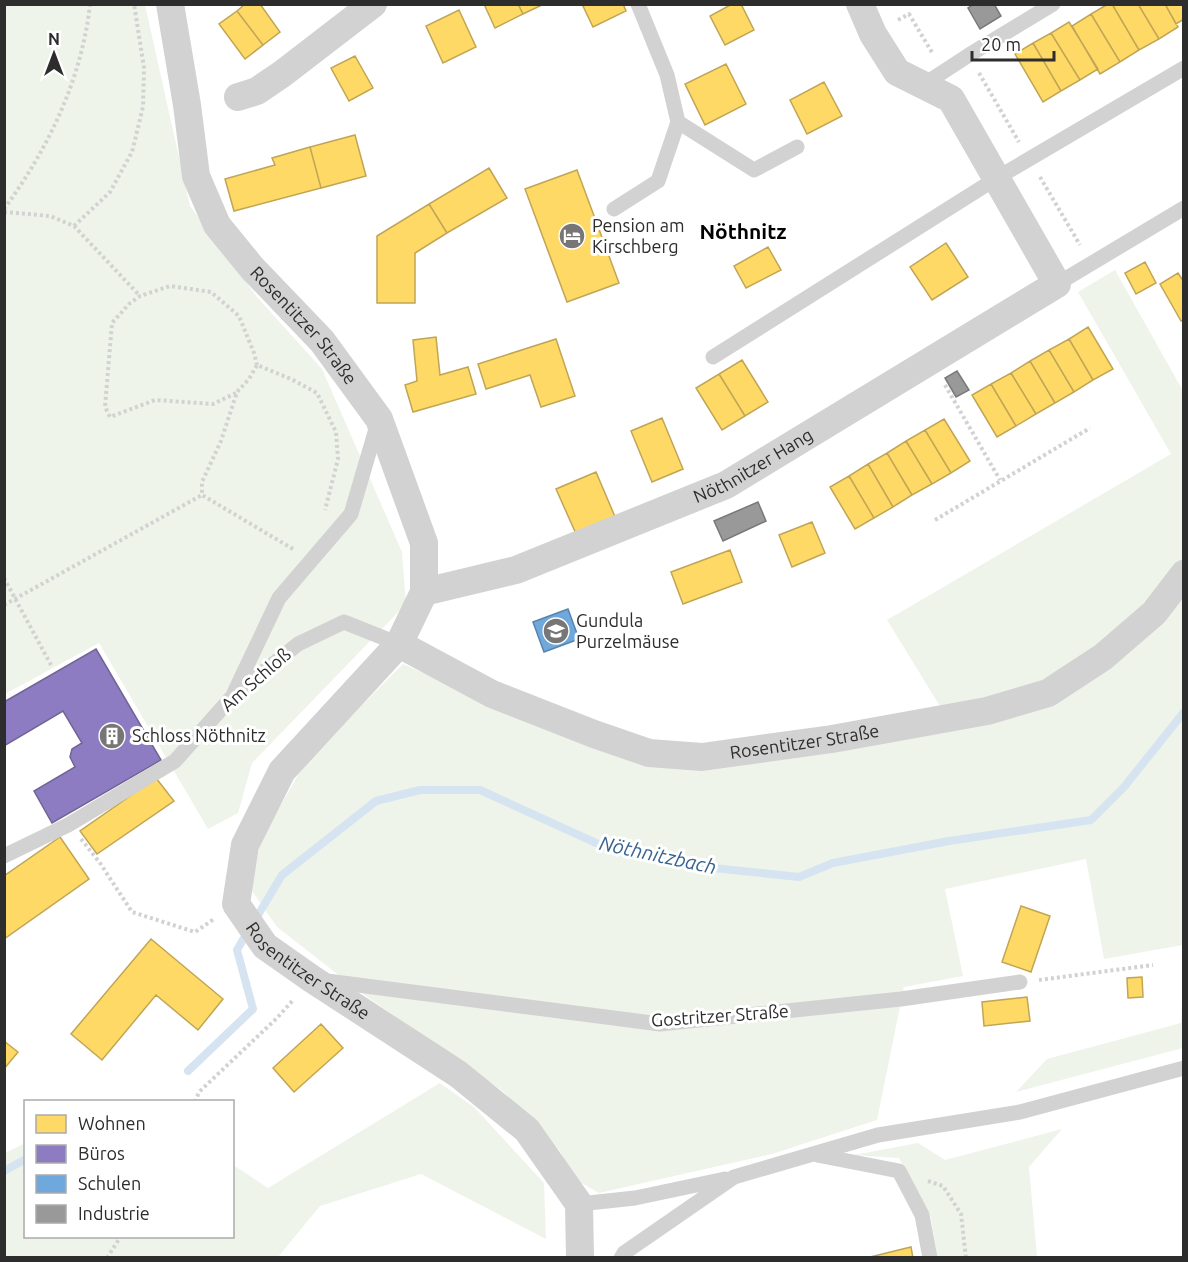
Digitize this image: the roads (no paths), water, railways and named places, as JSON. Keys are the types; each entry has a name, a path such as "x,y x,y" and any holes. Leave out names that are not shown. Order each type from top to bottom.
{"street":[{"name":"Rosentitzer Straße","path":"170,4 196,176 217,225 252,268 322,341 379,419 424,543 424,592 399,644 282,771 245,845 236,904 265,946 458,1074 527,1130 579,1204"},
{"path":"238,97 257,91 282,75 373,4"},
{"path":"860,4 873,34 897,72 934,79 951,99 1057,284"},
{"name":"Nöthnitzer Hang","path":"424,592 516,570 726,486 1057,284"},
{"name":"Rosentitzer Straße","path":"399,644 492,694 594,734 649,753 702,757 832,739 987,711 1048,693 1103,657 1154,613 1184,574"},
{"path":"579,1204 580,1257"}],"lane":[{"path":"614,209 658,181 678,122 667,75 638,4"},
{"path":"934,79 1053,4"},
{"path":"713,357 997,178 1184,68"},
{"path":"678,122 754,170 797,147"},
{"name":"Nöthnitzer Hang","path":"1057,284 1184,208"},
{"path":"231,698 279,598 351,514 379,419"},
{"name":"Am Schloß","path":"4,856 68,825 175,762 231,698 298,644 344,622 399,644"},
{"name":"Gostritzer Straße","path":"312,979 660,1024 901,999 1020,982"},
{"path":"579,1204 635,1198 734,1177 878,1135 1020,1112 1184,1068"},
{"path":"814,1154 899,1171 922,1215 930,1257"},
{"path":"621,1257 734,1177"}],"waterway":[{"name":"Nöthnitzbach","path":"255,920 282,875 376,801 420,790 480,790 607,848 713,868 799,877 833,863 949,841 1091,820 1124,787 1184,712"},
{"name":"Nöthnitzbach","path":"188,1071 253,1009 237,950 248,931"},
{"name":"Nöthnitzbach","path":"4,1171 24,1160"}],"place":[{"name":"Pension am Kirschberg","path":"572,236"},
{"name":"Gundula Purzelmäuse","path":"556,631"},
{"name":"Schloss Nöthnitz","path":"112,736"}],"district":[{"name":"Nöthnitz","path":"743,232"}]}
